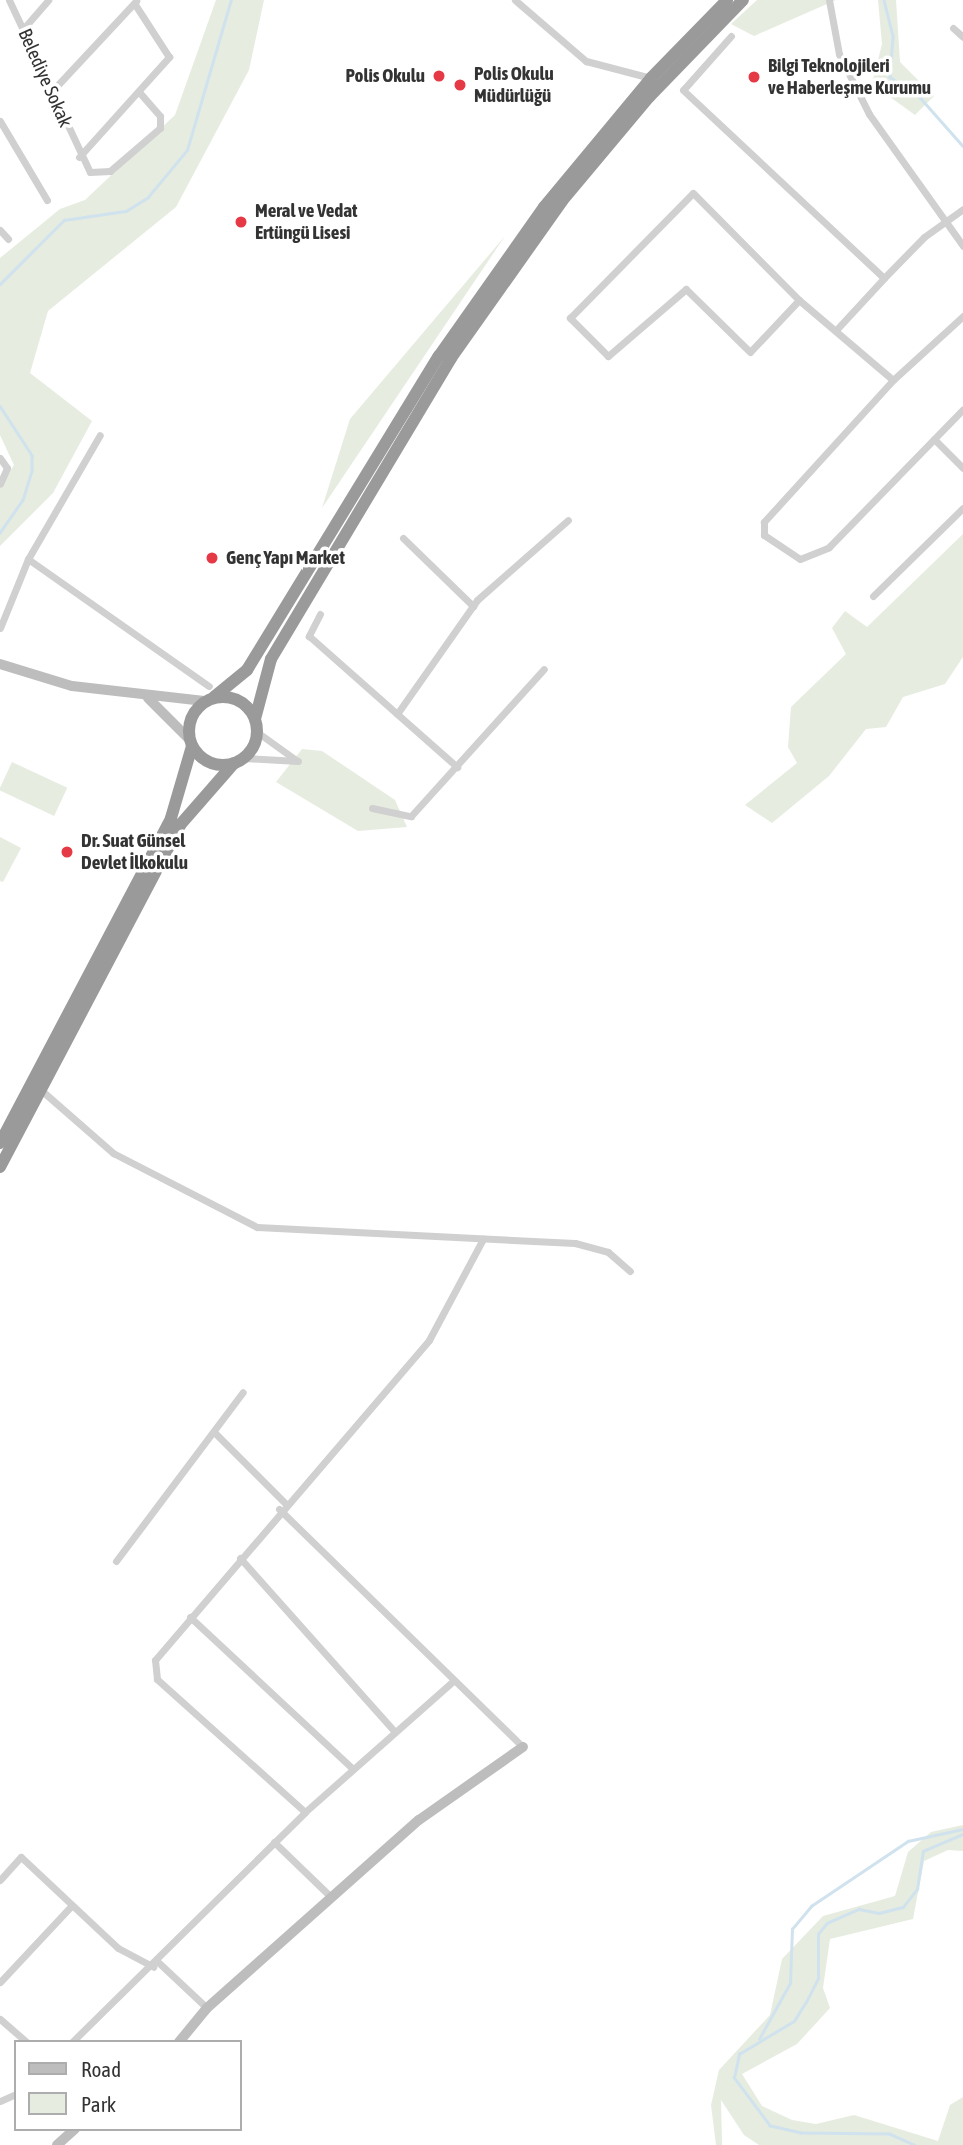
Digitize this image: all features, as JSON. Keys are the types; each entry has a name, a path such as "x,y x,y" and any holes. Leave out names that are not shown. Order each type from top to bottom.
{"highway":[{"path":"0,1143 171,818 190,742 191,718 209,695 252,662 503,262 651,78 727,0"},
{"path":"0,1167 180,825 239,760 256,725 271,659 451,358 562,201 743,0"},
{"path":"209,695 237,699 256,725"},
{"path":"190,742 205,760 239,760"}],"street":[{"name":"Belediye Sokak","path":"9,0 53,90 79,157"},
{"path":"24,29 47,0"},
{"path":"514,0 586,61 651,78"},
{"path":"829,0 839,54 863,102 943,223 963,246"},
{"path":"53,90 135,2 170,53 139,92 79,157 90,172 104,174 158,130 161,118 139,92"},
{"path":"953,28 963,37"},
{"path":"731,36 683,90 884,278"},
{"path":"0,121 47,200"},
{"path":"799,300 750,352 687,289 608,356 569,318 690,193 799,300 837,329 893,380"},
{"path":"837,329 884,278 943,223 963,209"},
{"path":"0,230 8,239"},
{"path":"963,316 893,380 764,522 764,535 800,559 829,547 963,409"},
{"path":"0,628 27,559 100,435"},
{"path":"934,439 963,468"},
{"path":"0,458 7,468 0,484"},
{"path":"873,596 963,508"},
{"path":"397,714 473,606 568,520"},
{"path":"403,538 473,606"},
{"path":"27,559 209,695"},
{"path":"320,614 309,636 457,767"},
{"path":"0,664 148,698 209,695"},
{"path":"372,808 411,816 544,669"},
{"path":"148,698 190,742"},
{"path":"239,760 298,761 256,725"},
{"path":"41,1090 113,1153 257,1227 575,1244 608,1252 630,1271"},
{"path":"305,1812 158,1679 155,1660 282,1506 429,1340 483,1239"},
{"path":"116,1561 243,1392"},
{"path":"181,2040 207,2008 419,1820 523,1747 453,1681 282,1506 214,1432"},
{"path":"240,1558 394,1731"},
{"path":"190,1617 352,1768"},
{"path":"74,2040 155,1964 305,1812 453,1681"},
{"path":"274,1842 331,1897"},
{"path":"0,1880 21,1857 118,1948 155,1964 207,2008"},
{"path":"0,1982 72,1905"},
{"path":"0,2019 24,2040"},
{"path":"57,2145 73,2131"}],"green space":[{"path":"216,0 264,0 249,70 176,207 48,311 30,373 92,421 53,493 0,546 0,487 14,465 0,435 0,258 60,209 85,200 175,115"},
{"path":"757,0 836,0 754,36 731,24"},
{"path":"878,0 896,0 900,62 934,96 915,115 872,84 882,44"},
{"path":"505,236 322,508 350,419"},
{"path":"963,534 963,657 945,684 903,697 886,727 866,729 829,776 772,823 745,805 797,763 788,747 791,707 846,654 832,628 845,611 867,627"},
{"path":"302,749 322,751 395,800 407,827 358,831 276,782"},
{"path":"12,762 67,788 54,816 0,791"},
{"path":"0,837 21,848 3,882 0,881"},
{"path":"963,1825 963,1851 948,1850 924,1861 913,1919 830,1939 823,1988 830,2008 797,2044 742,2074 762,2106 792,2120 816,2124 854,2115 938,2141 950,2105 963,2097 963,2145 759,2145 744,2135 721,2100 722,2145 716,2145 711,2105 719,2070 770,2015 782,1959 823,1916 895,1896 908,1852 931,1832"}],"waterway":[{"path":"0,284 64,220 126,211 148,197 187,150 231,0"},
{"path":"884,0 893,37 890,77 918,95 963,146"},
{"path":"0,406 32,455 32,471 23,500 0,533"},
{"path":"759,2039 790,1983 792,1929 811,1906 908,1841 963,1829"},
{"path":"914,2145 889,2134 801,2133 770,2126 734,2078 739,2054 794,2021 806,2002 818,1978 818,1934 827,1923 859,1909 879,1913 903,1907 917,1889 923,1851 963,1834"}],"place":[{"name":"Polis Okulu","path":"439,76"},
{"name":"Bilgi Teknolojileri ve Haberleşme Kurumu","path":"754,77"},
{"name":"Polis Okulu Müdürlüğü","path":"460,85"},
{"name":"Meral ve Vedat Ertüngü Lisesi","path":"241,222"},
{"name":"Genç Yapı Market","path":"212,558"},
{"name":"Dr. Suat Günsel Devlet İlkokulu","path":"67,852"}]}
